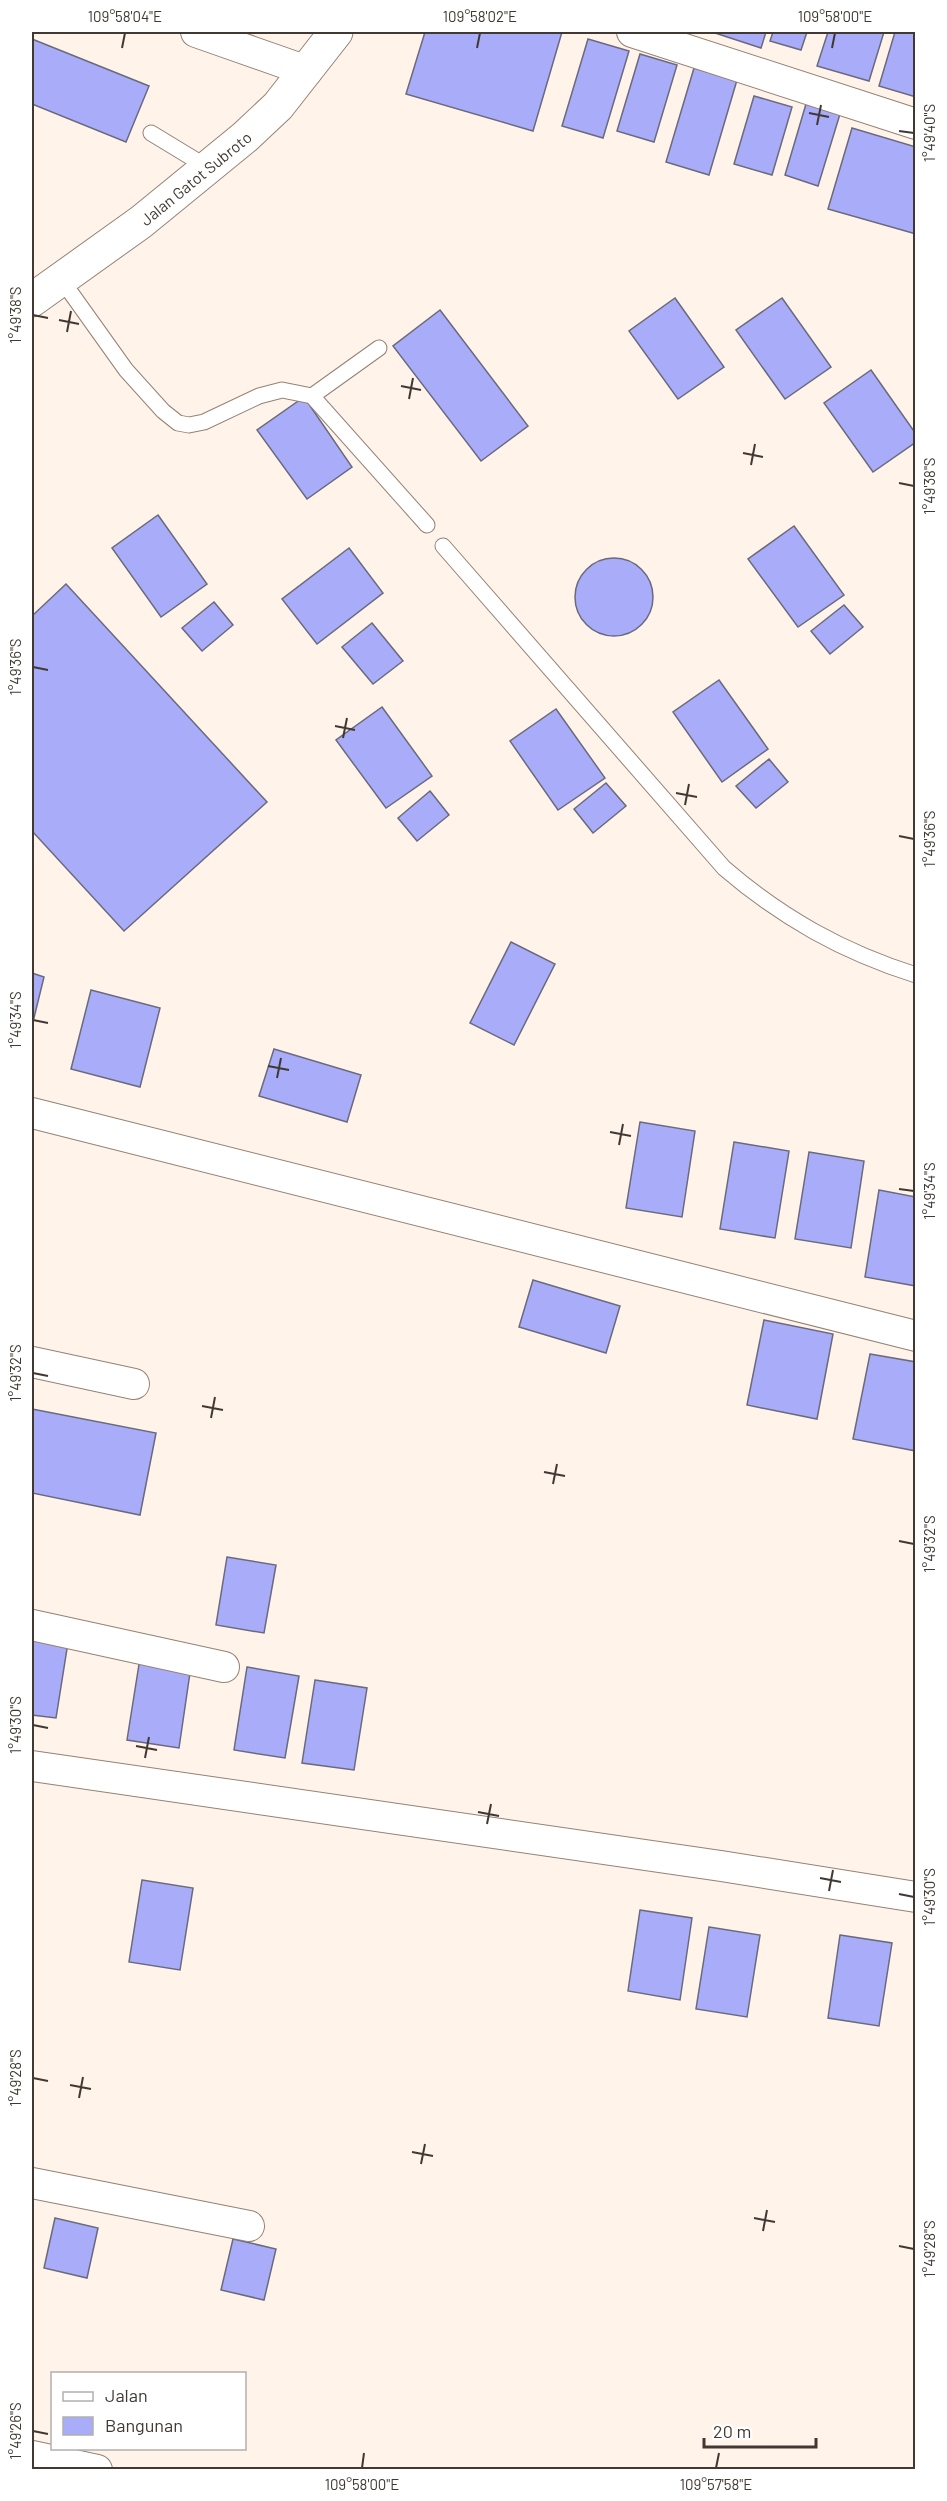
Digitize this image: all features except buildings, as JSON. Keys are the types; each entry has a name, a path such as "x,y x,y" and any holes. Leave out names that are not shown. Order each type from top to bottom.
{"street":[{"path":"196,32 307,71"},
{"name":"Jalan Gatot Subroto","path":"32,300 141,222 278,106 336,32"},
{"path":"632,32 915,124"},
{"path":"32,1113 915,1336"},
{"path":"32,1362 134,1384"},
{"path":"32,1625 224,1667"},
{"path":"32,1766 721,1866 915,1898"},
{"path":"32,2183 249,2226"},
{"path":"32,2456 97,2469"}],"lane":[{"path":"151,133 207,167"},
{"path":"61,279 126,370 163,411 178,423 189,425 204,422 259,396 282,390 312,396 427,525"},
{"path":"312,396 379,348"},
{"path":"443,546 724,868 760,899 798,923 848,950 915,975"}]}
